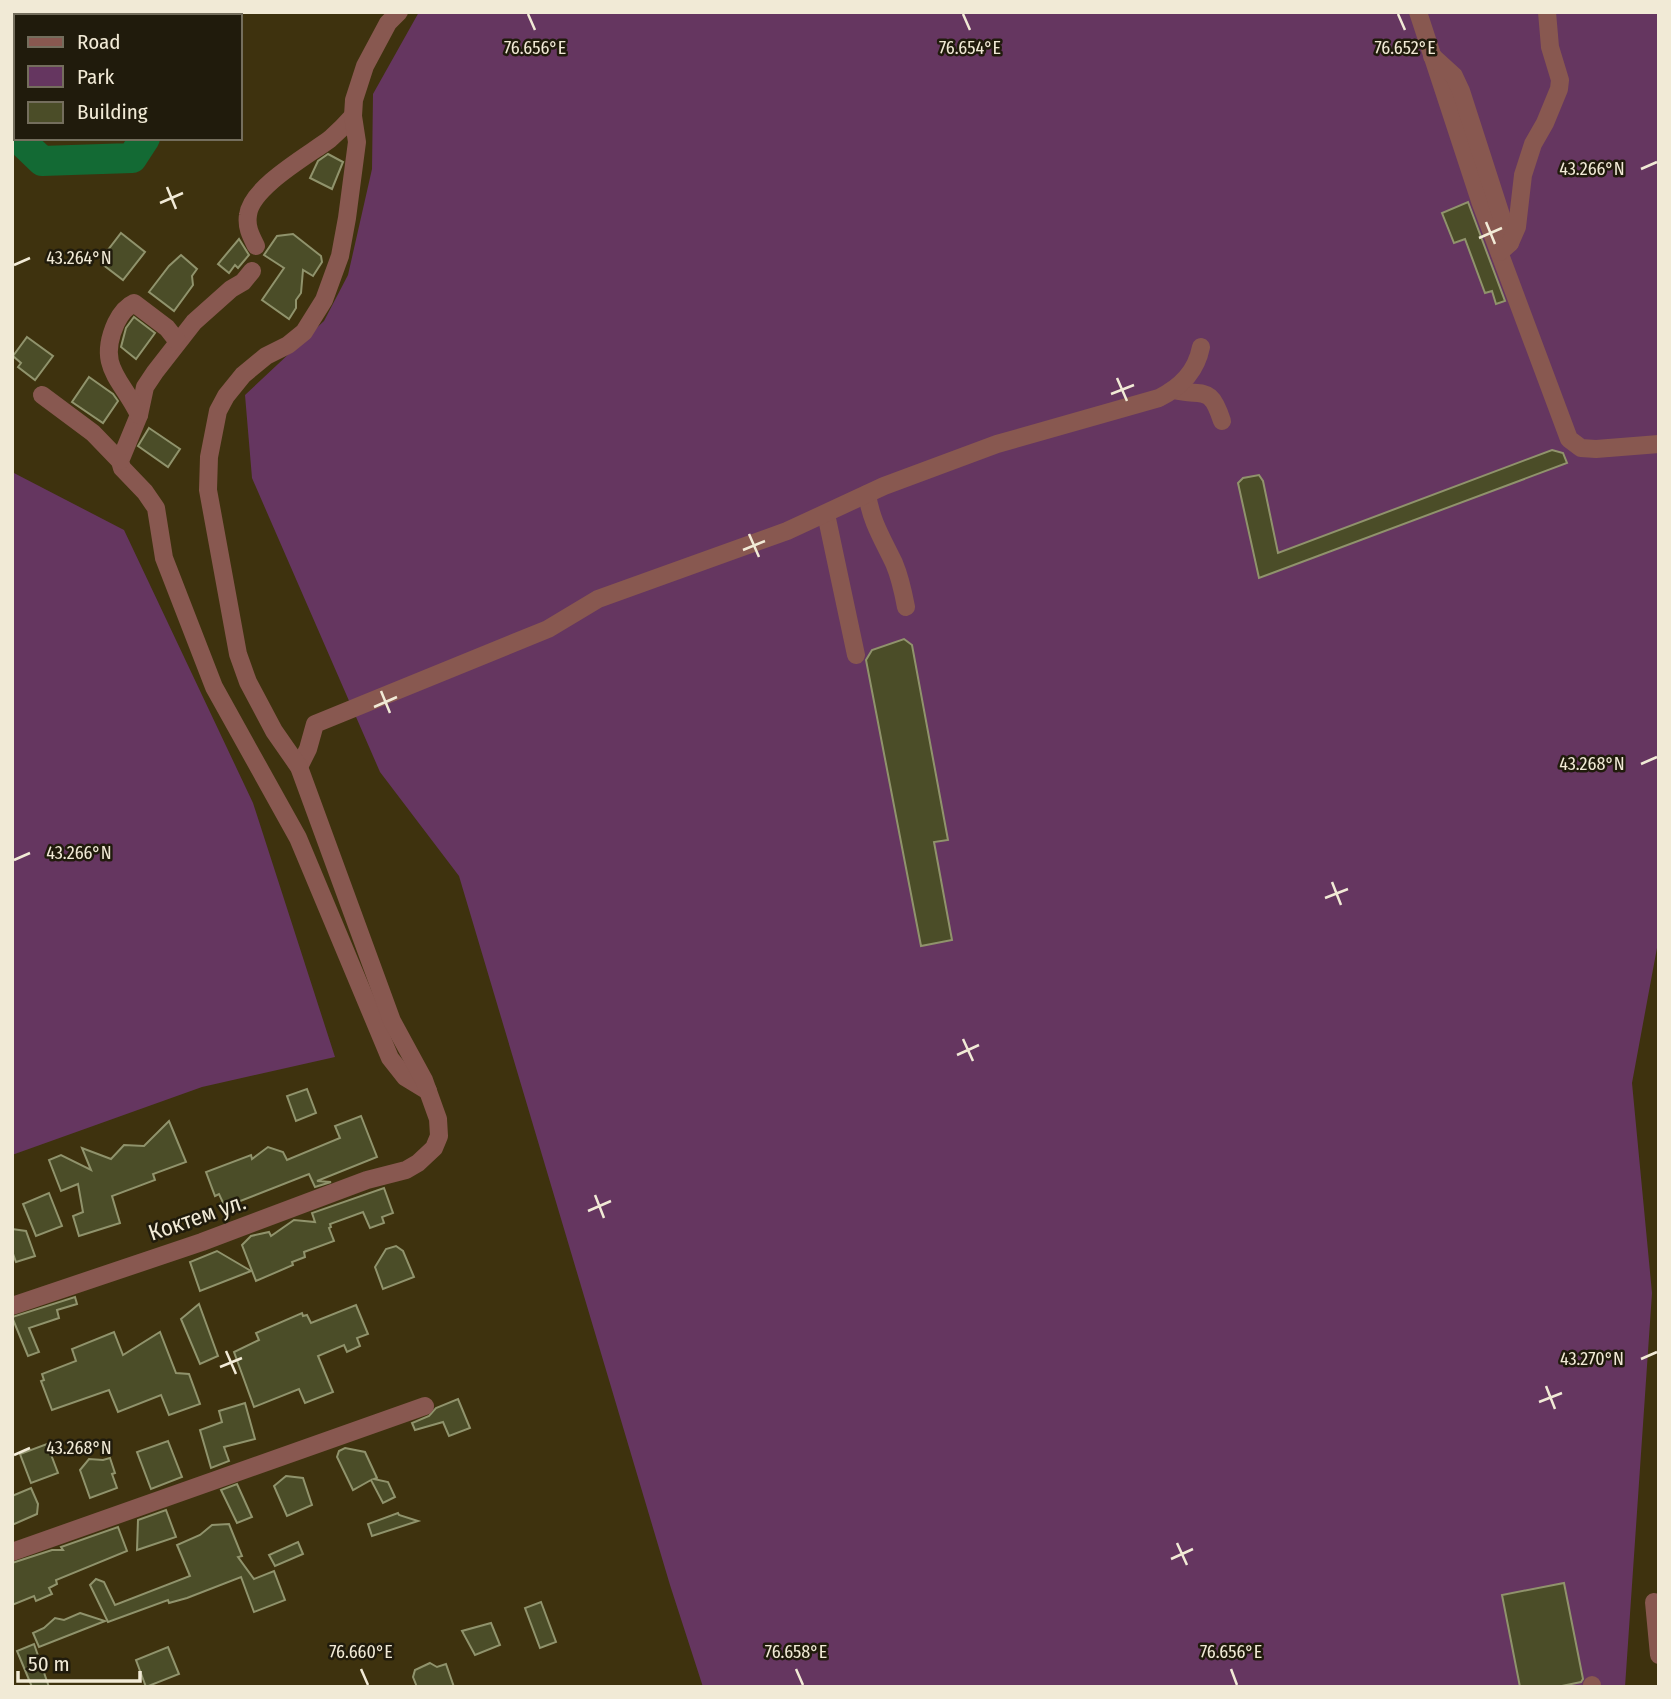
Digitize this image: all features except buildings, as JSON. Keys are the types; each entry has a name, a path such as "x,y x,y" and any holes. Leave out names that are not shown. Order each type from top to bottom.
{"street":[{"path":"399,12 388,23 365,66 354,100 353,116 357,142 347,218 340,256 324,300 304,332 288,345 266,356 243,375 226,396 218,411 209,457 208,491 238,654 248,682 274,731 299,766 392,1021 413,1056 428,1091"},
{"path":"1418,12 1480,201 1505,248 1569,439 1581,448 1596,449 1659,444"},
{"path":"1505,248 1517,227 1523,175 1559,89 1560,80 1550,47 1547,12"},
{"path":"256,246 249,231 247,214 253,202 267,186 301,158 329,140 353,116"},
{"path":"120,461 139,415 145,387 194,322 230,289 243,282 252,271"},
{"path":"139,415 111,369 107,357 110,335 119,317 128,305 134,303 167,328 178,342"},
{"path":"1174,390 1198,362 1201,347"},
{"path":"299,766 308,749 315,724 548,629 598,599 656,576 754,544 867,494 997,444 1138,405 1174,390 1201,391 1211,397 1222,421"},
{"path":"42,394 93,433 120,461 122,468 156,508 164,558 214,687 298,838 390,1058 405,1077 428,1091"},
{"path":"867,494 870,515 898,573 906,607"},
{"path":"826,514 856,655"},
{"name":"Коктем ул.","path":"12,1306 202,1242 418,1163 434,1148 439,1136 438,1119 428,1091"},
{"path":"12,1552 425,1406"},
{"path":"1654,1602 1659,1655"}],"green space":[{"path":"419,12 1659,12 1659,937 1632,1083 1652,1293 1625,1687 703,1687 670,1585 459,876 380,772 252,478 245,395 324,321 348,275 372,169 373,94"},
{"path":"12,472 124,530 253,803 335,1057 202,1087 12,1155"}],"waterway":[{"path":"106,12 110,14"},
{"path":"20,140 42,161 132,158 144,140"}]}
